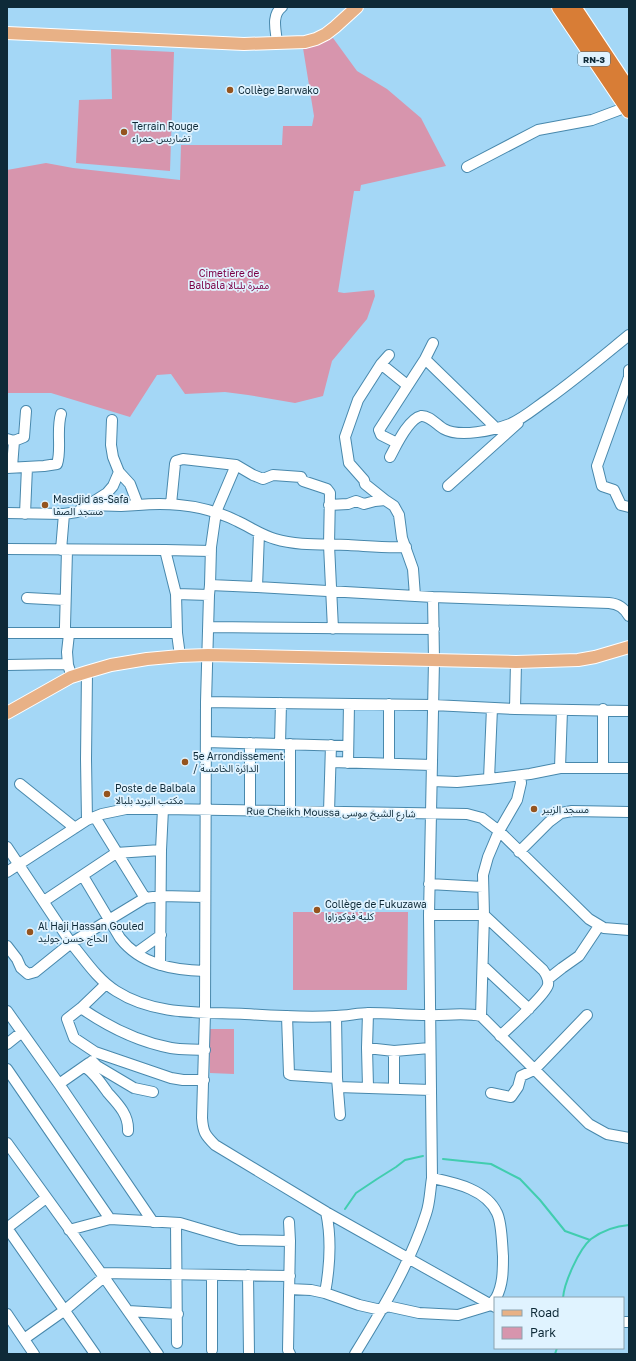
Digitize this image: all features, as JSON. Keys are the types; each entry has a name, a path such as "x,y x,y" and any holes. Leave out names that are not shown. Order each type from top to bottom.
{"highway":[{"name":"RN-3","path":"559,7 628,109"},
{"name":"RN-3","path":"574,7 629,90"}],"main road":[{"path":"7,33 244,44 305,42 316,39 335,27 357,7"},
{"path":"7,713 69,671 87,672 133,661 180,656 208,655 516,662 578,660 595,657 629,647"}],"street":[{"path":"277,42 275,20 276,13 282,7"},
{"path":"467,167 538,130 592,120 628,109"},
{"path":"448,486 522,418 574,381 629,335"},
{"path":"397,443 381,435 378,431 433,343"},
{"path":"389,355 381,364 358,400 345,437 349,463 364,480 365,484 394,506 398,512 402,538 414,574 415,596"},
{"path":"425,358 497,429"},
{"path":"381,364 407,384"},
{"path":"629,370 629,376 597,466 602,486 614,490 621,504 629,507"},
{"path":"26,411 24,437 11,440 10,467 57,464 59,457 58,427 61,414"},
{"path":"390,457 397,443 411,423 420,416 428,418 445,430 451,432 480,432 497,429 522,418"},
{"path":"112,420 112,452 120,472 130,484 138,505"},
{"path":"171,504 174,467 176,461 183,459 236,465 253,475 263,478 273,474 301,477 303,481 327,489 330,494 330,591 333,629"},
{"path":"236,465 216,512 211,551 206,702 205,1050 202,1118 203,1127 206,1136 215,1145 326,1212 409,1258 494,1302"},
{"path":"25,514 27,466"},
{"path":"7,513 64,514 77,512 110,490 120,472"},
{"path":"329,504 348,504 356,501 364,504 385,500"},
{"path":"89,505 121,506 171,504 216,512 237,520 259,533 275,539 290,542 380,548 406,547"},
{"path":"7,665 45,664 69,671 67,652 69,634 65,630 64,514"},
{"path":"257,587 259,533"},
{"path":"7,550 211,551"},
{"path":"165,550 176,594 177,633 180,656"},
{"path":"176,594 257,587 433,597 609,603 621,606 629,616"},
{"path":"355,1354 409,1258 426,1213 432,1178 429,1016 429,884 432,813 434,660 433,597"},
{"path":"27,598 65,600"},
{"path":"209,627 434,629"},
{"path":"7,633 177,633"},
{"path":"515,709 516,662"},
{"path":"87,672 86,759 91,818 145,898"},
{"path":"206,702 389,704 515,709 603,709 629,711"},
{"path":"281,703 290,811"},
{"path":"348,763 349,704"},
{"path":"389,704 389,763"},
{"path":"489,780 492,708"},
{"path":"603,709 603,768"},
{"path":"560,768 562,710"},
{"path":"206,742 348,746"},
{"path":"250,743 250,811"},
{"path":"329,812 331,745"},
{"path":"331,762 432,764"},
{"path":"432,782 489,780 520,776 560,768 629,768"},
{"path":"481,1016 484,868 499,831 517,800 521,783 520,776"},
{"path":"20,784 75,828"},
{"path":"160,966 161,850 163,809"},
{"name":"Rue Cheikh Moussa شارع الشيخ موسى","path":"7,872 91,818 118,810 163,809 467,814 482,818 499,831 589,919 599,926 611,930 629,930"},
{"path":"519,852 549,822 561,813 572,811 629,812"},
{"path":"7,847 71,943 106,984 117,992 135,1001 156,1008 182,1012 205,1013 287,1016 336,1016 368,1013 429,1016 473,1014 481,1016 589,1124 607,1134 629,1138"},
{"path":"44,901 116,853 161,850"},
{"path":"83,876 123,943 136,953 160,966 184,971 205,972"},
{"path":"429,884 483,887"},
{"path":"7,946 17,959 21,968 28,974 35,972 71,943 145,898 161,896 205,897"},
{"path":"429,915 484,915 544,970 548,979 546,990 529,1009 500,1036"},
{"path":"548,979 579,956 599,926"},
{"path":"136,953 161,935"},
{"path":"483,966 529,1009"},
{"path":"106,984 67,1019 74,1038 97,1066 134,1088 152,1092"},
{"path":"81,1008 97,1018 152,1043 172,1048 205,1050"},
{"path":"7,1012 60,1084 153,1222"},
{"path":"368,1013 368,1088"},
{"path":"491,1093 511,1097 518,1087 521,1076 534,1070 587,1015"},
{"path":"287,1016 289,1074 368,1088 431,1090"},
{"path":"336,1016 340,1115"},
{"path":"7,1044 22,1032"},
{"path":"367,1048 394,1051 430,1048"},
{"path":"394,1051 394,1088"},
{"path":"91,1060 171,1078 183,1080 204,1080"},
{"path":"60,1084 91,1060"},
{"path":"91,1060 100,1081 118,1102 129,1123 128,1131"},
{"path":"7,1069 110,1219"},
{"path":"7,1142 158,1354"},
{"path":"432,1178 458,1183 477,1192 492,1205 498,1215 502,1243 503,1270 500,1290 496,1297"},
{"path":"46,1198 7,1228 95,1354"},
{"path":"325,1294 330,1266 329,1224 326,1212"},
{"path":"69,1230 110,1219 188,1224 212,1233 239,1240 290,1241"},
{"path":"289,1222 290,1289 288,1350 290,1354"},
{"path":"176,1223 178,1314 177,1343"},
{"path":"24,1339 65,1310 103,1275 176,1274 290,1276"},
{"path":"212,1275 212,1350"},
{"path":"248,1276 249,1354"},
{"path":"290,1289 311,1290 359,1305 381,1310 387,1306 419,1313 458,1315 494,1302"},
{"path":"128,1311 178,1314"},
{"path":"7,1314 34,1354"}],"green space":[{"name":"Cimetière de Balbala مقبرة بلبالا","path":"333,38 357,71 387,89 421,118 446,166 361,185 360,191 354,191 338,292 344,293 374,290 375,296 367,319 332,361 323,396 295,403 225,392 185,394 171,374 157,375 130,417 51,393 7,393 7,170 46,163 73,168 180,180 181,145 282,145 283,126 312,126 314,116 303,48"},
{"name":"Terrain Rouge تضاريس حمراء","path":"111,49 174,52 170,171 76,163 79,100 112,99"},
{"path":"293,912 408,912 407,990 293,990"},
{"path":"209,1029 234,1029 234,1074 210,1073"}],"waterway":[{"path":"345,1209 356,1193 405,1160 423,1156"},
{"path":"443,1159 491,1164 520,1179 540,1200 565,1231 590,1240"},
{"path":"563,1297 566,1284 573,1267 586,1244 604,1231 619,1226 629,1225"},
{"path":"555,1354 557,1349"}],"place":[{"name":"Collège Barwako","path":"230,90"},
{"name":"Terrain Rouge تضاريس حمراء","path":"124,132"},
{"name":"Masdjid as-Safa مسجد الصفا","path":"45,505"},
{"name":"5e Arrondissement / الدائرة الخامسة","path":"185,762"},
{"name":"Poste de Balbala مكتب البريد بلبالا","path":"107,794"},
{"name":"مسجد الزبير","path":"534,809"},
{"name":"Collège de Fukuzawa كلية فوكوزاوا","path":"317,910"},
{"name":"Al Haji Hassan Gouled الحاج حسن جوليد","path":"30,932"}]}
